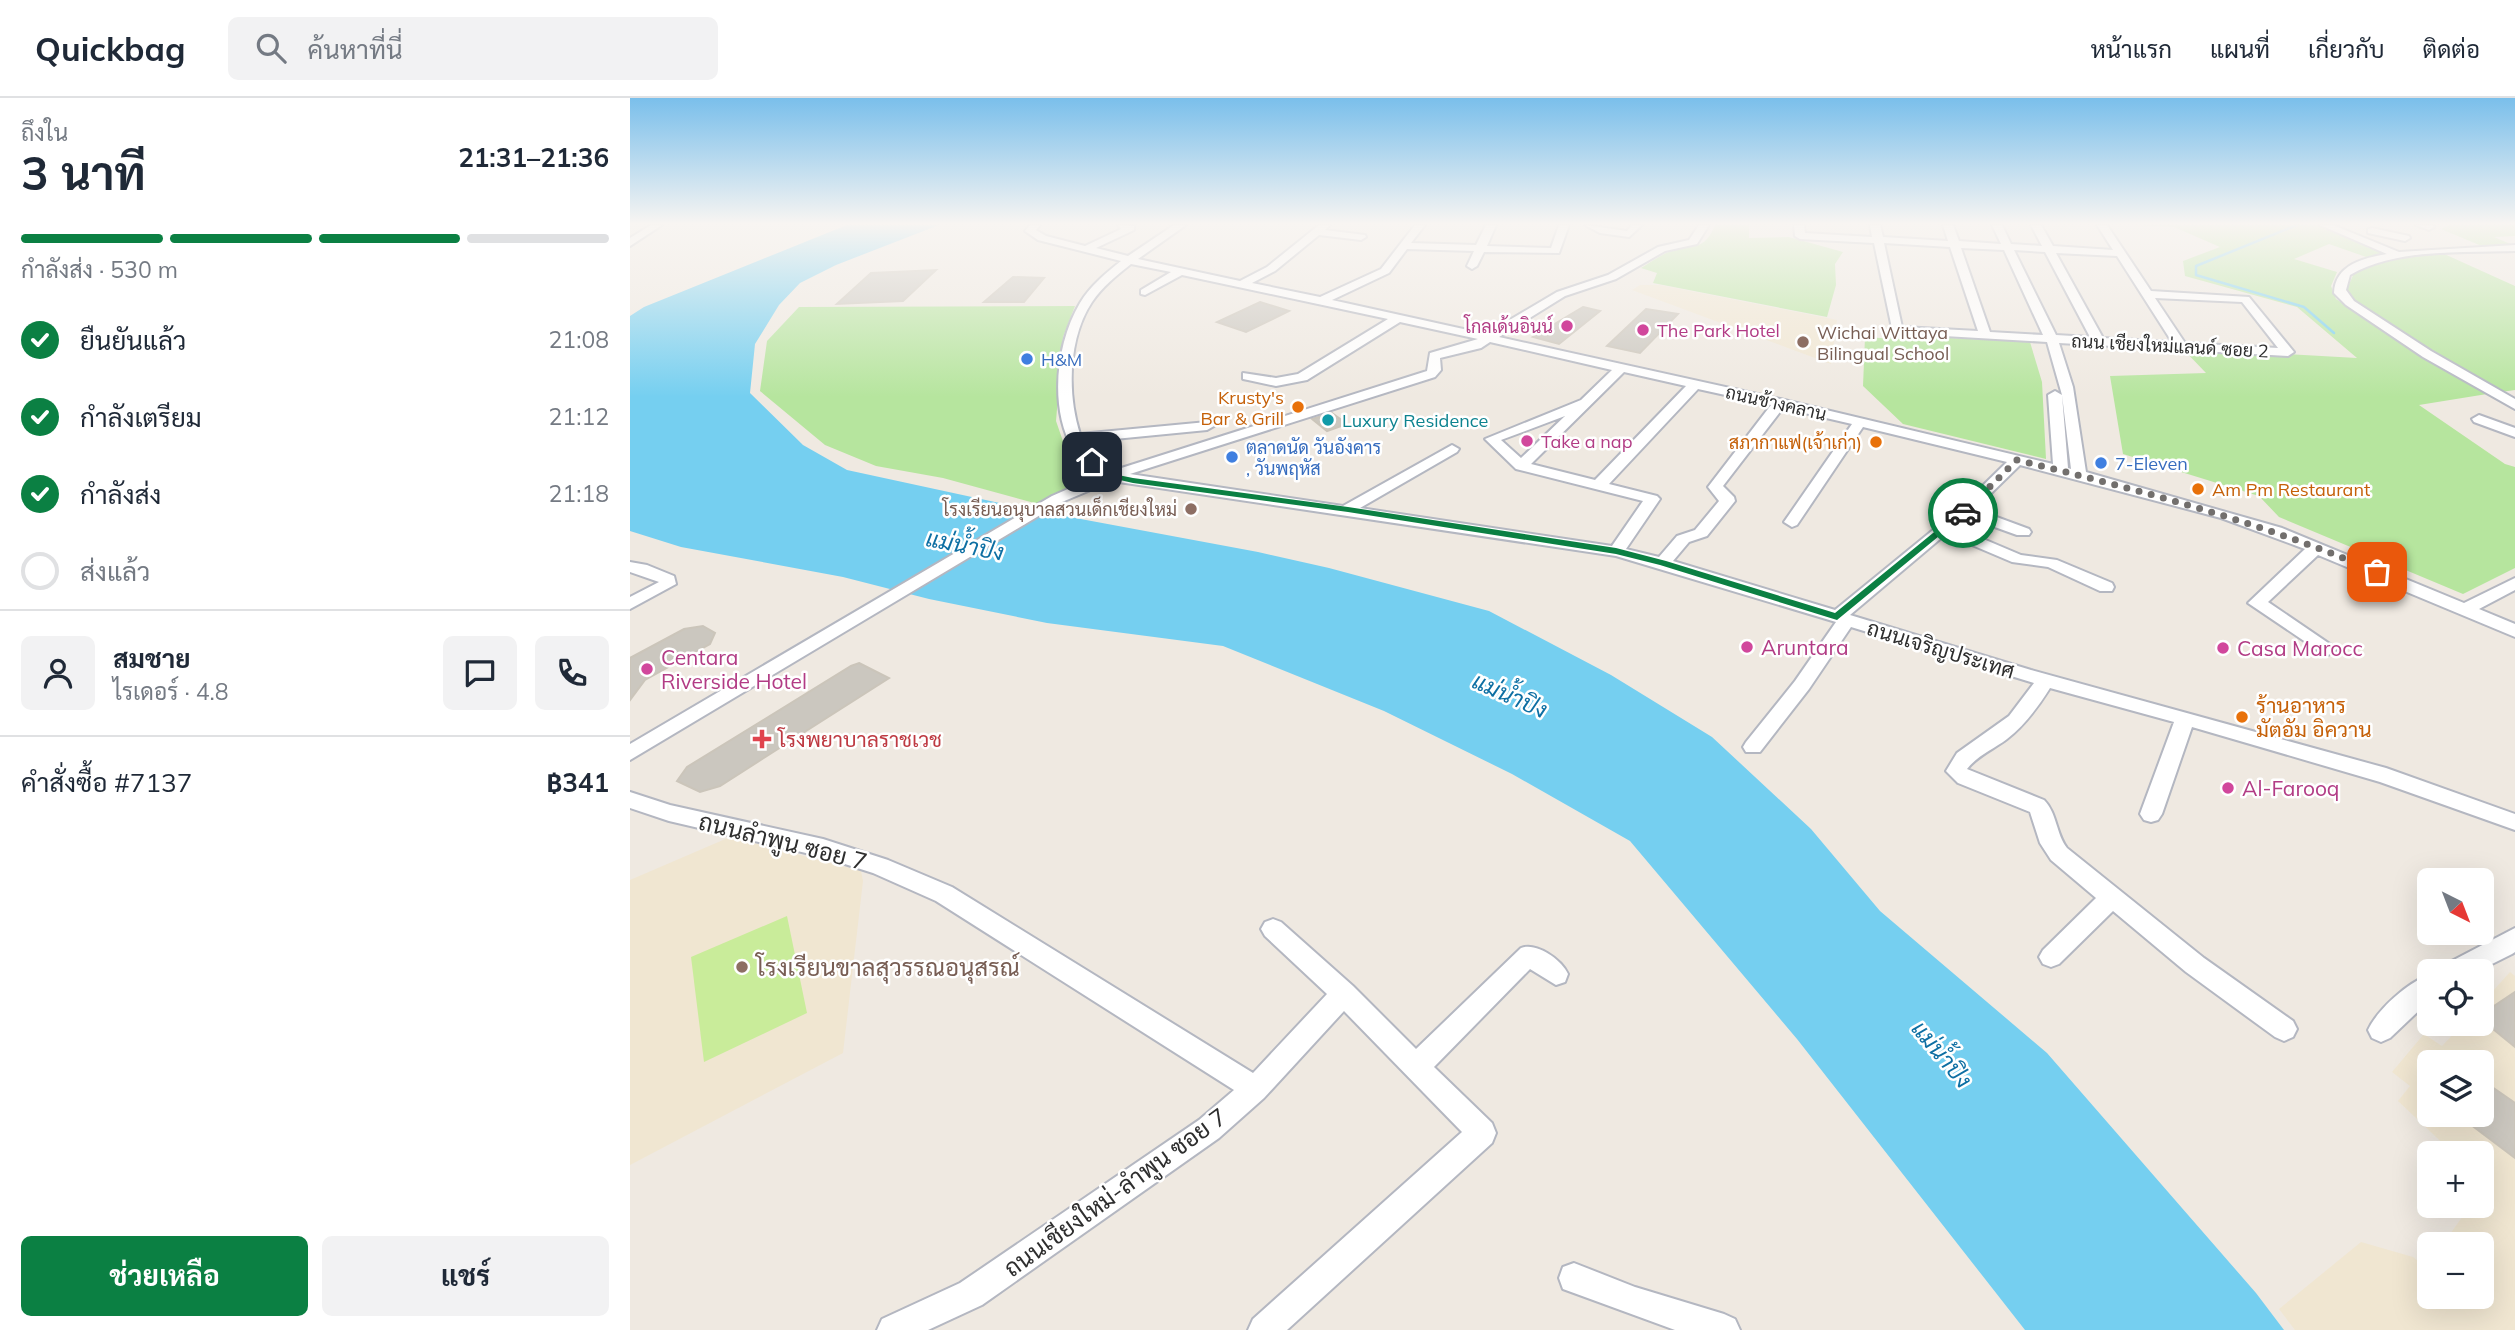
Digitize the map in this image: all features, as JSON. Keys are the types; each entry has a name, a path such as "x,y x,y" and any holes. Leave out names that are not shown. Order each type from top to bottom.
{"street":[{"path":"1106,282 1086,301 1074,325 1066,380 1069,420 1079,448 1110,476"},
{"path":"1145,292 1161,282"},
{"name":"ถนนช้างคลาน","path":"1235,282 1780,403 2079,475 2226,514 2317,547 2515,631"},
{"path":"1321,301 1360,282"},
{"path":"630,753 1057,499 1110,476 1430,374 1435,370 1434,356 1471,348 1561,294 1596,282"},
{"name":"ถนน เชียงใหม่แลนด์ ซอย 2","path":"1887,282 1897,330 2288,352 2245,299 2147,294"},
{"path":"1968,282 1986,336"},
{"path":"2018,282 2067,387 2079,475"},
{"path":"2067,282 2099,342"},
{"path":"2139,282 2181,346"},
{"path":"2342,282 2340,293 2350,303 2427,354 2515,405"},
{"path":"1248,376 1276,382 1302,377 1399,318"},
{"path":"2045,340 2054,385 2061,471"},
{"path":"1521,466 1622,367"},
{"path":"1600,485 1695,384"},
{"path":"1586,403 1492,439 1521,466 1652,499 1616,551"},
{"path":"1663,563 1683,539 1701,533 1727,501 1715,487 1780,403"},
{"path":"2479,419 2515,433"},
{"path":"1792,522 1860,422"},
{"path":"1075,439 1207,426"},
{"path":"1348,509 1452,449"},
{"path":"1753,747 1802,685 1842,619 1965,511 2017,460"},
{"name":"ถนนเจริญประเทศ","path":"1110,476 1348,509 1616,551 2046,680 2386,776 2515,822"},
{"path":"1965,511 2023,532"},
{"path":"1945,528 2018,559 2051,563 2106,587"},
{"path":"2317,547 2257,603 2328,649"},
{"path":"630,567 640,568 667,580 668,584 630,604"},
{"path":"2465,610 2515,583"},
{"path":"630,598 658,590"},
{"path":"2046,680 2029,709 2001,734 1960,761 1956,771 1965,778 2037,806 2041,810 2054,848 2195,965 2284,1029"},
{"path":"2151,814 2185,718"},
{"name":"ถนนลำพูน ซอย 7","path":"630,800 683,816 823,848 880,866 944,894 1255,1089"},
{"path":"2051,957 2112,897"},
{"path":"1264,1330 1482,1133 1344,995 1273,929"},
{"path":"2480,959 2504,947 2515,938"},
{"path":"1416,1067 1529,955 1556,975"},
{"name":"ถนนเชียงใหม่-ลำพูน ซอย 7","path":"893,1330 971,1294 1209,1129 1255,1089 1344,995"},
{"path":"2381,1030 2417,996"},
{"path":"1574,1278 1635,1302 1724,1330"}],"shaded area":[{"name":"Wichai Wittaya Bilingual School","path":"1640,285 1660,285 1837,320 1831,364 1632,290"},
{"name":"โรงเรียนขาลสุวรรณอนุสรณ์","path":"730,837 861,871 863,881 843,1053 630,1165 630,880"},
{"path":"2510,972 2515,976 2515,1330 2295,1330 2279,1309 2361,1242 2417,1260 2417,1309 2494,1309 2494,1232 2452,1232 2461,1218 2494,1218 2494,1141 2440,1141 2426,1127 2494,1127 2494,1050 2417,1050 2417,1119 2398,1101 2410,1086 2392,1072 2422,1036 2427,1036 2442,1046 2452,1036 2494,1036 2494,990"}],"green space":[{"path":"1836,282 1836,285 1827,317 1653,283"},
{"path":"2208,282 2333,282 2331,286 2336,299 2487,394 2419,405 2505,464 2515,467 2515,568 2463,594 2279,517 2259,496 2123,454 2110,376 2206,373 2182,348 2357,358 2297,307"},
{"path":"2350,282 2507,282 2515,286 2515,390 2501,392 2359,305 2346,291"},
{"path":"1075,306 1063,337 1056,421 1065,447 1091,476 1038,504 943,478 876,466 825,445 760,391 767,341 799,307"},
{"path":"1910,336 2030,342 2042,382 2046,459 1903,424 1863,386 1865,337 1911,340"},
{"path":"787,916 807,1013 704,1062 691,957"}],"water":[{"name":"แม่น้ำปิง","path":"705,282 801,282 779,305 755,344 750,393 803,445 847,470 1027,509 1258,552 1489,611 1611,675 1712,737 1811,829 1880,911 2047,1053 2256,1293 2284,1330 2025,1330 1797,1039 1630,841 1512,774 1384,711 1223,646 1047,623 929,599 843,577 681,547 630,531 630,316 644,307"}],"building":[{"path":"861,282 923,282 903,301 837,304"},
{"path":"1007,282 1040,282 1024,302 984,302"},
{"path":"1260,302 1289,311 1246,332 1217,322"},
{"name":"โกลเด้นอินน์","path":"1583,307 1600,311 1559,344 1533,337"},
{"name":"The Park Hotel","path":"1646,309 1678,314 1640,353 1607,346"},
{"name":"Luxury Residence","path":"1332,413 1347,424 1327,431 1312,419"},
{"name":"Centara Riverside Hotel","path":"703,626 715,633 710,644 645,680 630,700 630,658 684,629"},
{"name":"โรงพยาบาลราชเวช","path":"859,663 889,678 720,786 700,792 677,781 687,767"},
{"path":"2515,992 2515,1047 2494,1030 2494,1006"},
{"path":"2494,1088 2515,1103 2515,1158 2474,1127 2494,1127"}],"waterway":[{"path":"2221,282 2304,307 2334,333"}],"way so far":[{"path":"1963,513 2017,460 2226,514 2377,572"}],"place":[{"name":"โกลเด้นอินน์","path":"1567,326"},
{"name":"The Park Hotel","path":"1643,330"},
{"name":"Wichai Wittaya Bilingual School","path":"1803,342"},
{"name":"H&M","path":"1027,359"},
{"name":"Krusty's Bar & Grill","path":"1298,407"},
{"name":"Luxury Residence","path":"1328,420"},
{"name":"Take a nap","path":"1527,441"},
{"name":"สภากาแฟ(เจ้าเก่า)","path":"1876,442"},
{"name":"ตลาดนัด วันอังคาร , วันพฤหัส","path":"1232,457"},
{"name":"7-Eleven","path":"2101,463"},
{"name":"Am Pm Restaurant","path":"2198,489"},
{"name":"โรงเรียนอนุบาลสวนเด็กเชียงใหม่","path":"1191,509"},
{"name":"Aruntara","path":"1747,647"},
{"name":"Casa Marocc","path":"2223,648"},
{"name":"Centara Riverside Hotel","path":"647,669"},
{"name":"ร้านอาหาร มัตอัม อิควาน","path":"2242,717"},
{"name":"โรงพยาบาลราชเวช","path":"762,739"},
{"name":"Al-Farooq","path":"2228,788"},
{"name":"โรงเรียนขาลสุวรรณอนุสรณ์","path":"742,967"}],"route":[{"path":"1092,462 1110,476 1133,481 1348,509 1616,551 1837,617 1963,513"}]}
